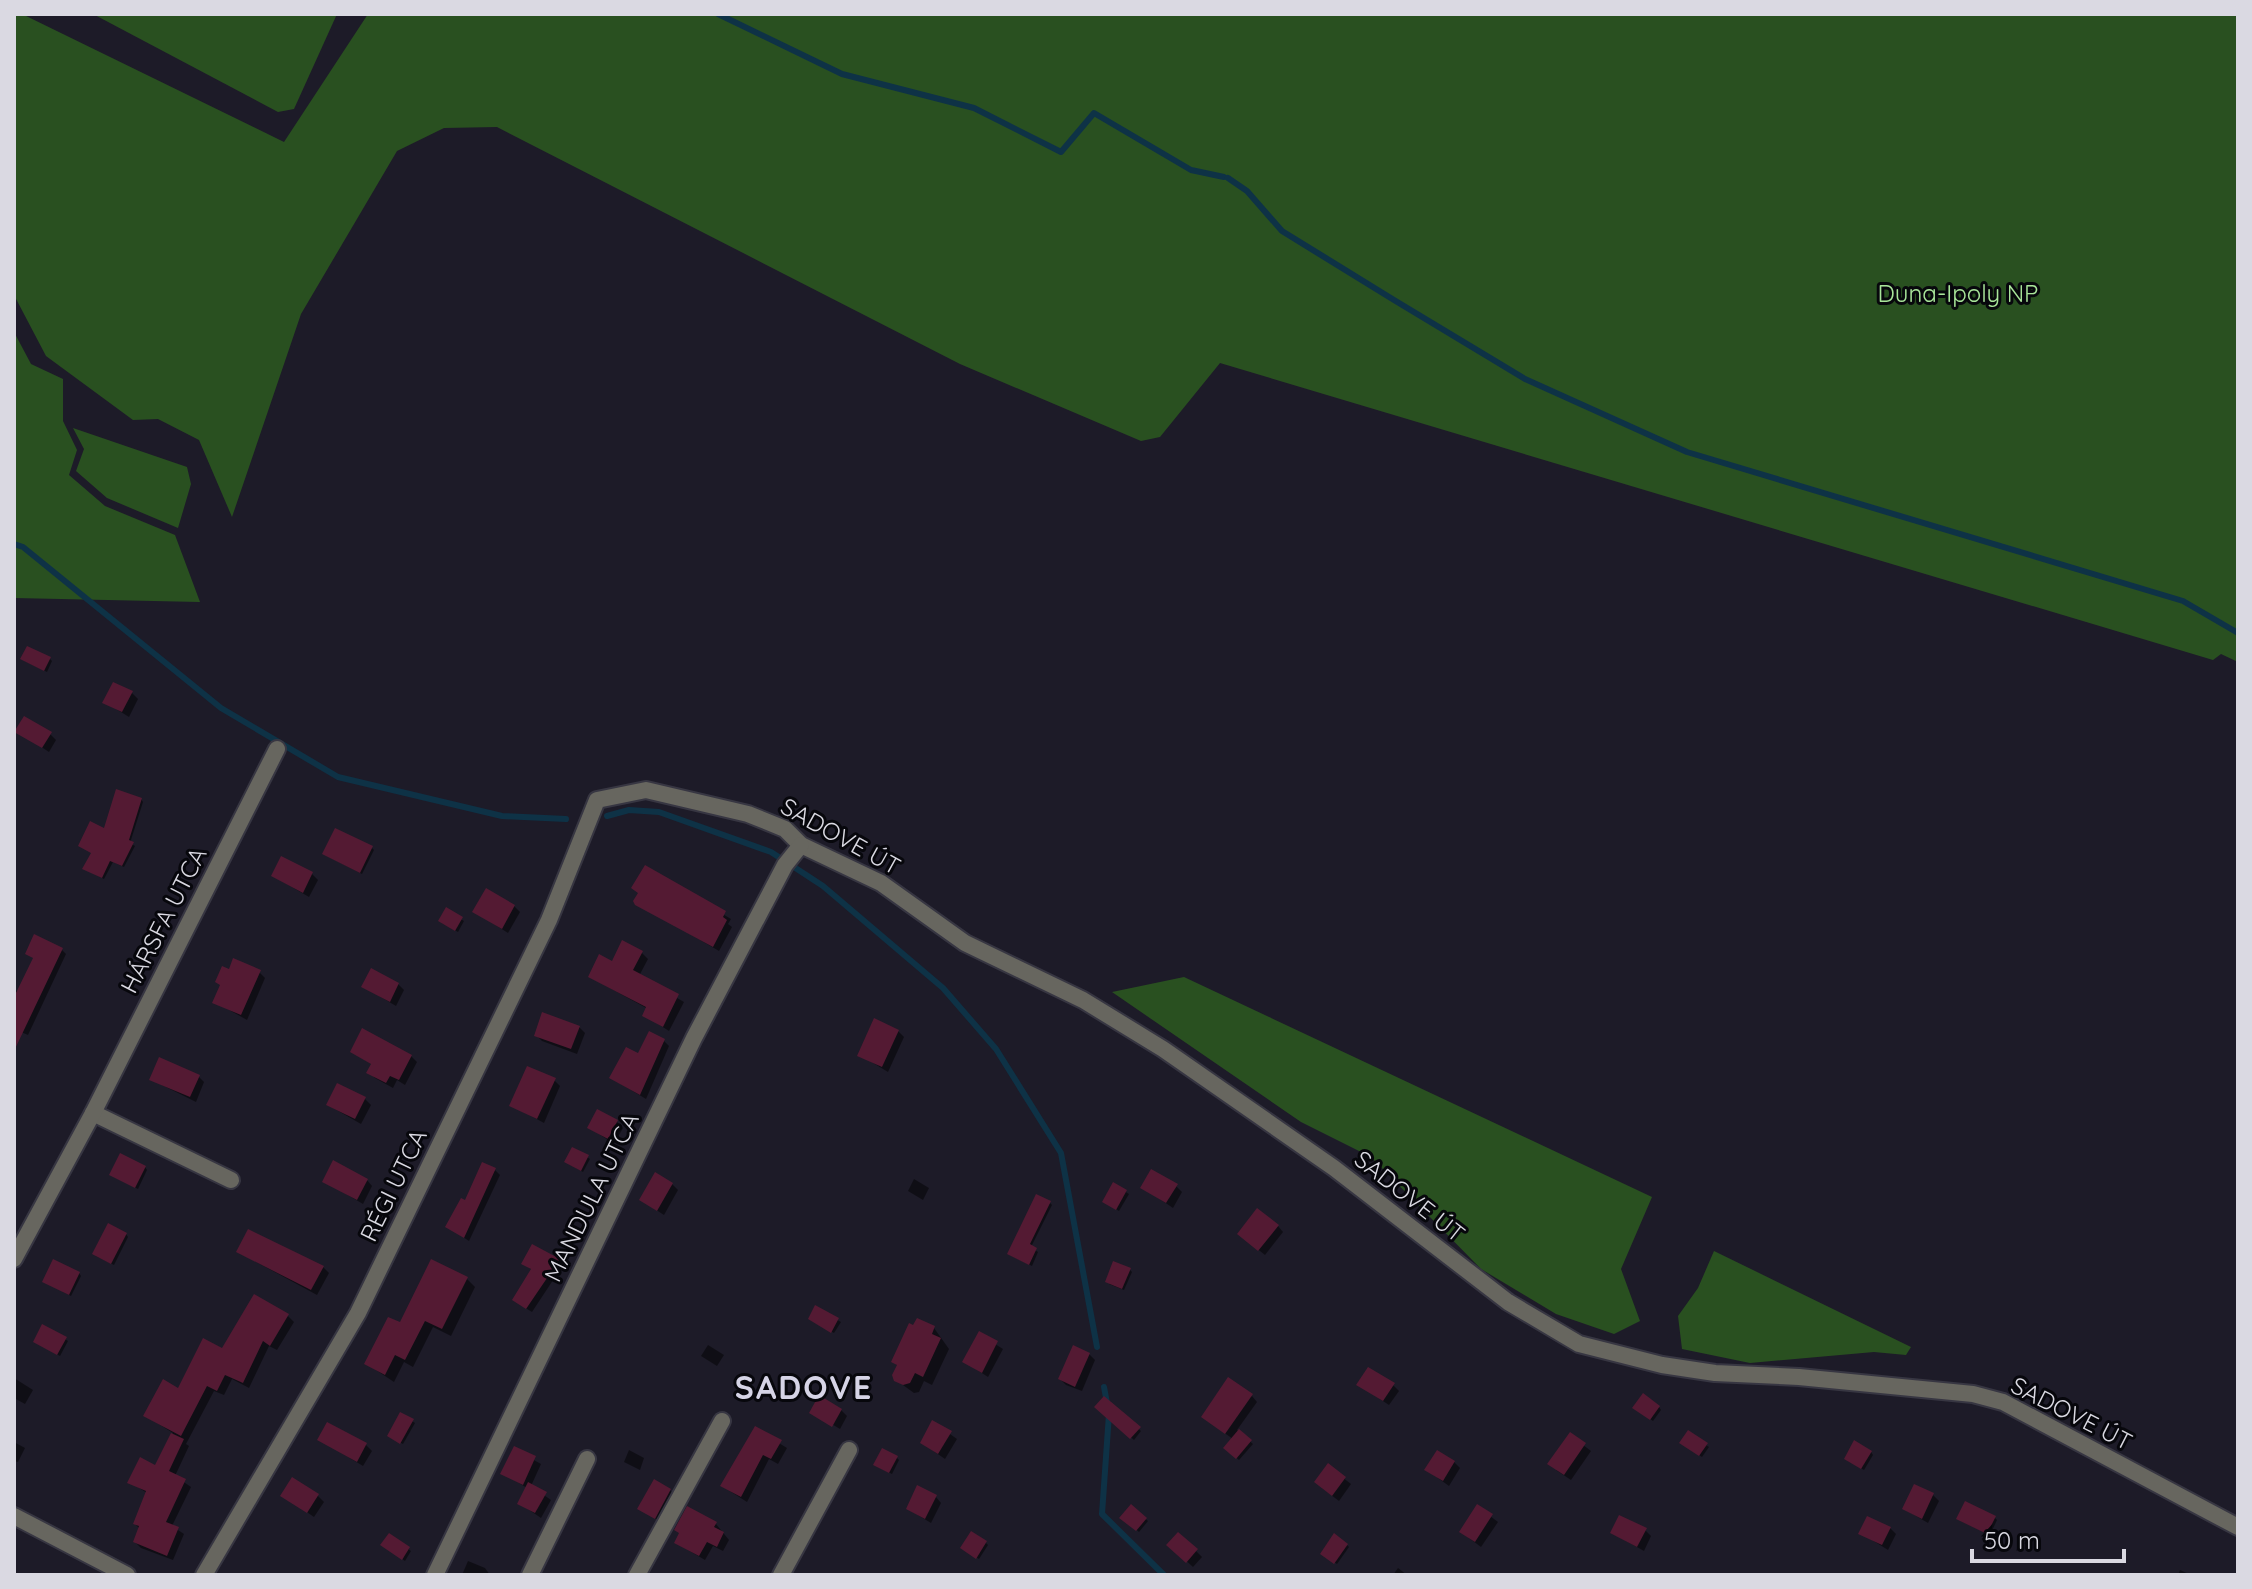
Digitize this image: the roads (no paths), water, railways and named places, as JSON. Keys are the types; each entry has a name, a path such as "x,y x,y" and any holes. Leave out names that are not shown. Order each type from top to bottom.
{"street":[{"name":"HÁRSFA UTCA","path":"14,1259 93,1113 277,749"},
{"name":"SADOVE ÚT","path":"597,800 646,790 748,814 785,829 801,845 881,883 965,943 1083,1000 1163,1049 1334,1168 1508,1302 1579,1344 1704,1372 1973,1394 2003,1402 2238,1527"},
{"name":"RÉGI UTCA","path":"204,1575 358,1313 549,920 597,800"},
{"name":"MANDULA UTCA","path":"435,1575 694,1038 785,865 801,845"},
{"path":"93,1113 231,1180"},
{"path":"637,1575 722,1421"},
{"path":"781,1575 849,1450"},
{"path":"530,1575 587,1459"},
{"path":"14,1516 127,1575"}],"waterway":[{"path":"718,14 842,74 974,108 1061,152 1094,113 1191,170 1224,177"},
{"path":"1228,178 1247,191 1282,231 1525,379 1687,452 2183,601 2238,633"},
{"path":"14,544 23,547 221,708 338,777 502,816 566,819"},
{"path":"607,816 629,810 659,812 771,852 823,886 943,988 996,1049 1061,1153 1097,1347"},
{"path":"1104,1387 1107,1403"},
{"path":"1109,1414 1102,1514 1164,1575"}],"district":[{"name":"SADOVE","path":"804,1387"}],"park label":[{"name":"Duna-Ipoly NP","path":"1958,293"}]}
